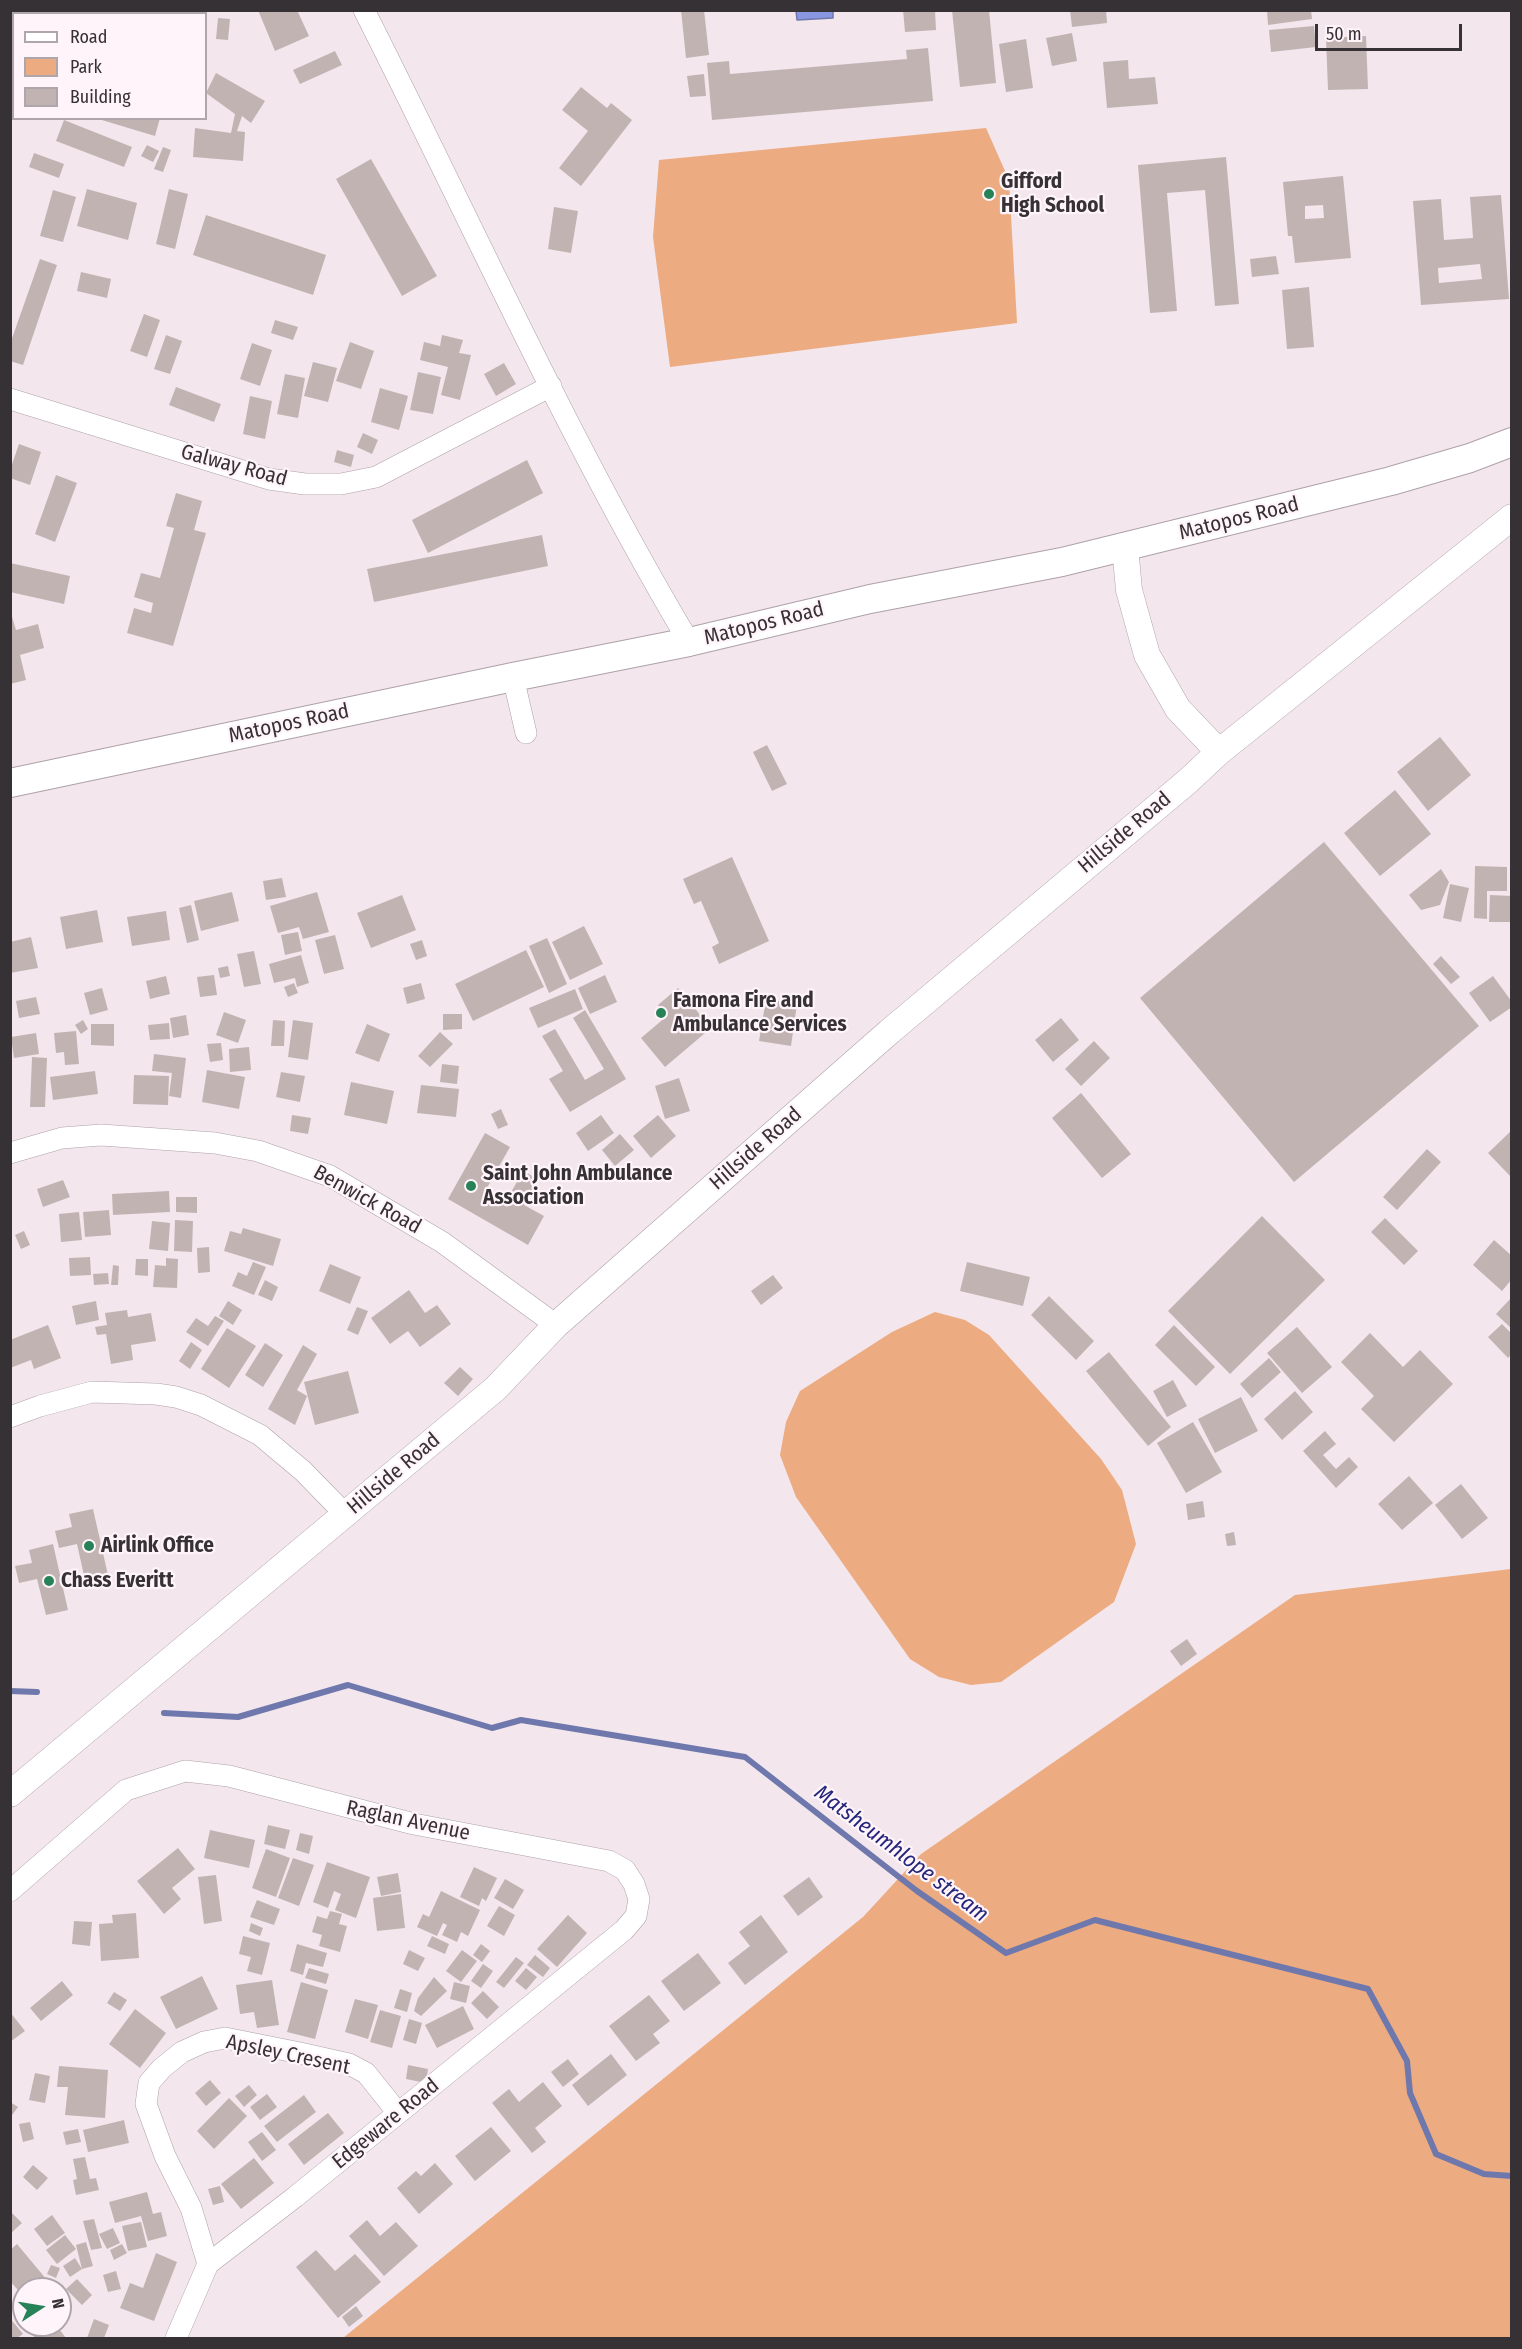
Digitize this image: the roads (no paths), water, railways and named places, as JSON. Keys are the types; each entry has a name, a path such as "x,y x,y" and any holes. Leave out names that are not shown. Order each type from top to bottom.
{"main road":[{"name":"Matopos Road","path":"10,783 690,642 870,599 1125,547 1391,481 1470,458 1512,442"}],"street":[{"path":"364,10 551,386 653,581 690,642"},
{"path":"10,68 12,57"},
{"name":"Galway Road","path":"10,399 269,479 305,484 341,484 376,477 551,386"},
{"name":"Hillside Road","path":"10,1794 495,1389 556,1325 889,1032 1188,781 1219,752 1512,517"},
{"path":"1125,547 1129,590 1148,655 1178,709 1219,752"},
{"path":"513,677 526,733"},
{"name":"Benwick Road","path":"10,1153 62,1138 101,1136 215,1143 258,1150 330,1176 442,1242 556,1325"},
{"path":"10,1417 92,1392 176,1397 201,1405 260,1435 303,1471 346,1515"},
{"name":"Raglan Avenue","path":"10,1891 126,1790 185,1772 229,1776 414,1824 609,1861 625,1870 634,1884 639,1899 636,1916 624,1930"},
{"name":"Edgeware Road","path":"176,2338 208,2264 295,2197 624,1930"},
{"name":"Apsley Cresent","path":"208,2264 191,2208 165,2156 146,2104 149,2083 162,2068 182,2052 204,2042 225,2038 349,2064 366,2073 398,2114"}],"water":[{"path":"796,11 833,11 833,18 797,20"}],"waterway":[{"name":"Matsheumhlope stream","path":"164,1713 238,1717 348,1685 492,1728 521,1720 745,1757 917,1891 1006,1953 1095,1920 1368,1989 1407,2061 1410,2093 1436,2154 1484,2174 1512,2176"},
{"path":"10,1691 37,1692"}],"place":[{"name":"Gifford High School","path":"989,194"},
{"name":"Famona Fire and Ambulance Services","path":"661,1013"},
{"name":"Saint John Ambulance Association","path":"471,1186"},
{"name":"Airlink Office","path":"89,1546"},
{"name":"Chass Everitt","path":"49,1581"}]}
